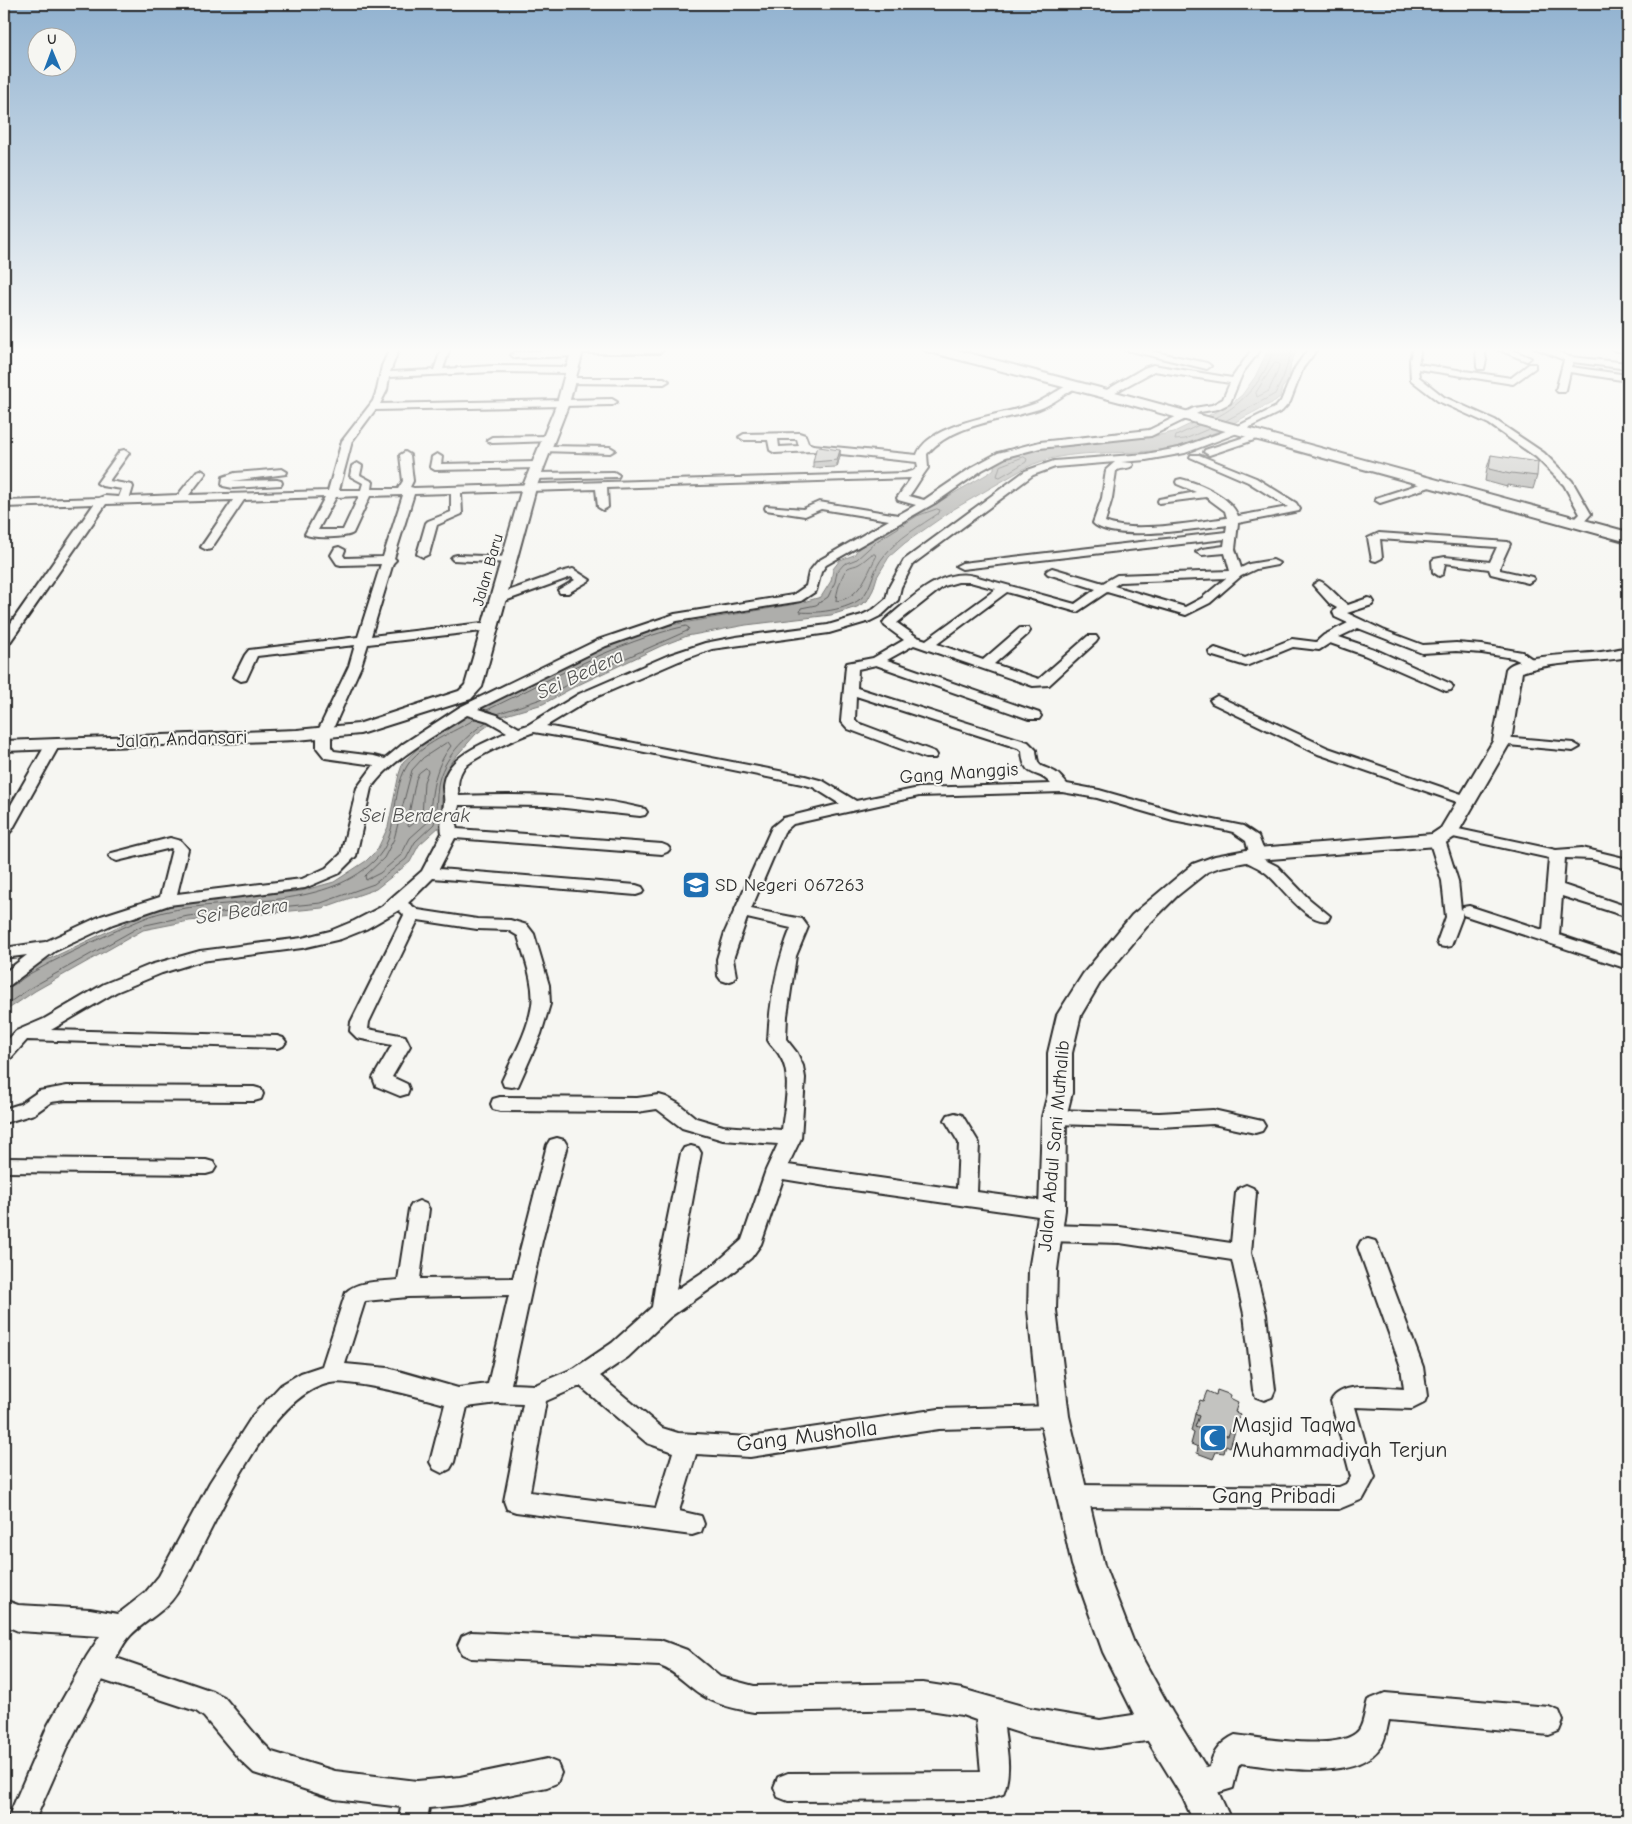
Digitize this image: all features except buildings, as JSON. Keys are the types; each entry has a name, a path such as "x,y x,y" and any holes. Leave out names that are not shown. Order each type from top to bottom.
{"main road":[{"path":"1246,433 1628,536"}],"street":[{"path":"353,433 348,441 332,493 311,534 347,533 357,508 367,492 368,482 355,476 357,466"},
{"name":"Jalan Baru","path":"360,729 465,695 473,687 539,462 550,433"},
{"path":"492,440 539,462 601,486 913,474 923,468 921,459 925,449 934,441 951,433"},
{"path":"371,778 408,747 470,711 602,643 675,618 797,598 812,588 815,572 822,563 926,504 978,468 1002,455 1040,445 1150,433"},
{"path":"4,1055 22,1035 50,1023 110,988 156,969 200,956 302,943 360,925 387,910 400,901 429,873 450,834 448,824 452,801 450,786 458,767 470,757 517,733 533,728 584,697 674,658 709,646 736,640 829,629 866,618 878,612 892,600 895,587 908,562 1029,474 1048,465 1165,454 1181,451 1221,433"},
{"path":"1508,433 1540,455 1568,483 1584,507 1586,514 1577,523"},
{"path":"744,437 772,436 775,450 812,448 921,459"},
{"path":"1195,457 1218,468 1252,480 1295,508 1232,521 1174,528 1134,530 1106,528 1099,523 1107,498 1113,467 1195,457 1257,436"},
{"path":"4,518 9,503 456,489 539,462 610,450"},
{"path":"124,453 102,483 128,487 124,499"},
{"path":"4,981 49,947 106,920 167,900 305,883 332,871 348,856 364,788 382,763 374,760 330,755 324,748 324,733 355,666 390,560 408,481 405,455"},
{"path":"437,457 436,467 593,458"},
{"path":"273,495 286,461"},
{"path":"539,462 664,474"},
{"path":"182,497 201,472"},
{"path":"277,483 233,485 227,484 227,479 235,476 282,472"},
{"path":"913,474 916,481 902,498 926,504"},
{"path":"824,490 822,486 826,478"},
{"path":"1181,482 1208,493 1230,509 1232,521 1229,548 1237,574"},
{"path":"1380,500 1432,483"},
{"path":"601,486 603,507"},
{"path":"423,554 432,523 457,514 456,489"},
{"path":"1163,501 1208,493"},
{"path":"207,547 241,496"},
{"path":"4,642 86,522 104,499"},
{"path":"770,508 805,514 819,505 899,519"},
{"path":"962,566 1229,535"},
{"path":"1376,558 1374,538 1378,536 1504,544 1494,566 1497,574 1528,579"},
{"path":"1202,552 1229,548"},
{"path":"339,550 337,555 341,562 390,560"},
{"path":"457,558 510,560"},
{"path":"1439,572 1438,560 1494,566"},
{"path":"1052,572 1186,611 1213,594 1237,574 1254,566 1273,563"},
{"path":"498,599 568,573 573,573 584,580 564,590"},
{"path":"1092,639 1044,682 1033,682 913,640 889,623 940,583 958,578 970,578 1077,608 1117,579 1237,574"},
{"path":"1319,585 1334,601 1346,610"},
{"path":"928,645 1005,588"},
{"path":"1368,602 1338,614 1422,649 1456,647 1482,649 1517,655 1532,663"},
{"path":"1216,652 1246,662 1292,643 1297,642 1310,646 1319,646 1328,638 1358,623"},
{"path":"241,677 251,655 254,653 491,626"},
{"path":"985,666 1024,631"},
{"path":"1328,638 1369,652 1446,686"},
{"path":"913,640 877,661 852,666 848,721 849,724 930,755"},
{"path":"1407,669 1422,660 1426,652 1422,649"},
{"path":"1445,942 1454,916 1443,836 1468,801 1502,741 1514,669 1532,663 1620,654"},
{"path":"877,661 1034,716"},
{"path":"850,690 1023,744 1029,750 1030,762 1035,770 1052,776 1062,788"},
{"path":"1217,700 1323,751 1468,801"},
{"path":"470,711 505,724 517,733"},
{"path":"533,728 620,743 804,780 818,784 852,805"},
{"name":"Jalan Andansari","path":"4,746 324,733 360,729"},
{"path":"1502,741 1573,747"},
{"path":"4,830 54,744"},
{"name":"Gang Manggis","path":"727,976 725,959 733,932 777,830 780,826 801,817 852,805 919,792 1062,788 1098,794 1178,817 1238,829 1253,839 1252,855"},
{"path":"452,801 502,799 603,806 640,812"},
{"path":"450,834 662,849"},
{"path":"1443,836 1557,855 1563,852 1579,853 1628,864"},
{"name":"Jalan Abdul Sani Muthalib","path":"1212,1820 1196,1785 1159,1725 1120,1652 1088,1565 1054,1416 1042,1310 1054,1117 1060,1093 1060,1053 1069,1015 1091,979 1140,920 1170,892 1200,868 1215,862 1252,855 1350,848 1443,836"},
{"path":"117,856 176,844 180,849 167,900"},
{"path":"1252,855 1271,869 1302,901 1322,916"},
{"path":"1551,938 1557,855"},
{"path":"429,873 636,890"},
{"path":"1555,888 1628,912"},
{"path":"400,901 413,914 477,924 510,925 521,929 526,934 540,985 541,1004 532,1034 511,1081"},
{"path":"1469,910 1628,964"},
{"path":"21,1820 58,1735 96,1665 121,1627 154,1602 168,1585 218,1490 261,1422 299,1384 332,1373 362,1374 388,1378 458,1398 498,1393 536,1395 583,1375 620,1350 662,1311 722,1270 751,1244 776,1170 791,1138 796,1078 794,1066 788,1053 777,1040 778,1016 788,956 800,927 796,922 743,912"},
{"path":"400,1089 383,1081 382,1078 401,1046 399,1040 363,1034 359,1031 360,1022 413,914"},
{"path":"4,953 49,947"},
{"path":"22,1035 277,1042"},
{"path":"4,1116 27,1109 46,1096 67,1094 254,1094"},
{"path":"500,1104 637,1105 659,1102 672,1109 689,1123 713,1131 791,1138"},
{"path":"1054,1117 1159,1120 1213,1117 1255,1126"},
{"path":"955,1120 969,1143 967,1197"},
{"path":"498,1393 520,1286 545,1190 548,1170 557,1145"},
{"path":"662,1311 669,1261 691,1153"},
{"path":"4,1165 206,1167"},
{"path":"776,1170 832,1180 967,1197 1049,1221 1068,1232 1121,1236 1241,1252"},
{"path":"1246,1193 1241,1252 1254,1314 1264,1390"},
{"path":"408,1288 419,1209"},
{"name":"Gang Pribadi","path":"1071,1496 1339,1498 1353,1494 1360,1487 1363,1477 1342,1401 1349,1397 1412,1399 1416,1396 1412,1367 1368,1247"},
{"path":"332,1373 354,1298 359,1292 408,1288 520,1286"},
{"name":"Gang Musholla","path":"583,1375 655,1436 687,1444 750,1447 939,1419 1054,1416"},
{"path":"536,1395 516,1500 692,1524"},
{"path":"442,1462 458,1398"},
{"path":"664,1520 687,1444"},
{"path":"4,1612 18,1618 90,1622 121,1627"},
{"path":"471,1645 660,1652 678,1658 711,1686 730,1694 754,1698 923,1696 962,1702 1029,1722 1100,1734 1159,1725"},
{"path":"96,1665 203,1700 214,1707 250,1750 264,1762 415,1808 460,1791 546,1773"},
{"path":"1196,1785 1223,1778 1225,1762 1235,1750 1305,1757 1353,1752 1370,1737 1378,1710 1385,1706 1549,1721"},
{"path":"788,1787 983,1786 993,1784 995,1776 989,1709"}],"water":[{"name":"Sei Berderak","path":"1169,433 1214,433 1194,442 1167,449 1077,454 1042,461 1025,468 954,509 905,543 889,557 877,577 867,601 857,607 831,615 746,625 687,636 661,646 576,686 543,704 502,716 476,734 451,762 443,784 440,826 419,845 410,862 376,889 322,908 189,921 143,930 35,991 4,1012 4,985 28,969 151,911 185,902 301,891 334,882 366,861 377,850 388,827 403,762 425,742 490,702 613,643 659,627 796,604 821,597 831,581 833,569 840,560 854,555 858,549 916,511 930,507 989,473 994,469 994,463 1010,456 1055,443 1150,437"}],"place":[{"name":"SD Negeri 067263","path":"696,885"},
{"name":"Masjid Taqwa Muhammadiyah Terjun","path":"1213,1438"}],"water label":[{"name":"Sei Bedera","path":"580,674"},
{"name":"Sei Bedera","path":"242,911"}]}
